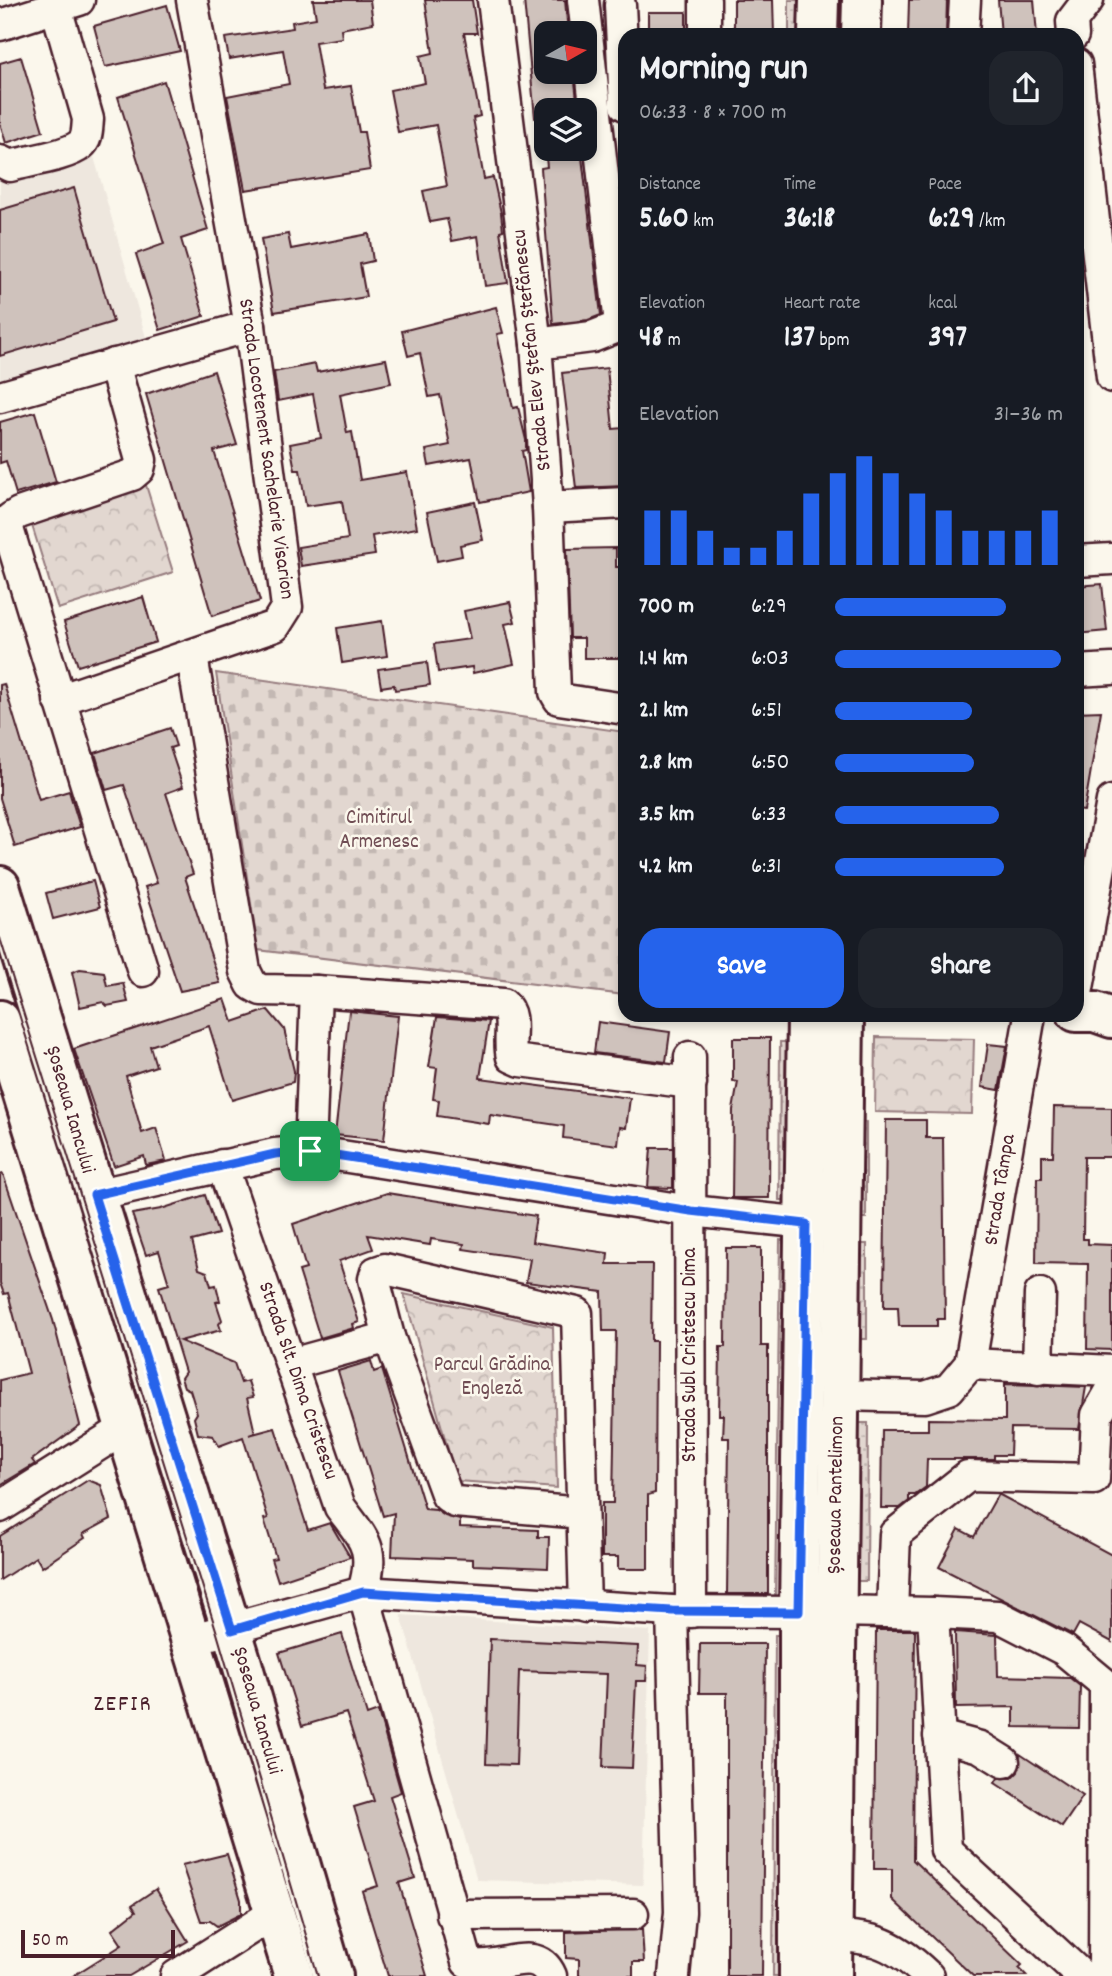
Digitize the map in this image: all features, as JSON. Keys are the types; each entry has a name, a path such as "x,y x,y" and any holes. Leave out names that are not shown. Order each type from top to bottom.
{"main road":[{"path":"818,28 819,0"},
{"path":"861,28 862,0"},
{"name":"Șoseaua Iancului","path":"0,886 94,1195 232,1630 333,1976"},
{"path":"1084,1012 1095,1012 1112,1018"},
{"name":"Șoseaua Iancului","path":"0,1020 193,1639 294,1976"},
{"name":"Șoseaua Pantelimon","path":"808,1022 839,1395 818,1611"},
{"name":"Șoseaua Pantelimon","path":"832,1976 816,1935 818,1611 823,1225 843,1022"},
{"name":"Șoseaua Pantelimon","path":"799,1976 816,1935"}],"street":[{"name":"Strada Locotenent Sachelarie Visarion","path":"59,700 275,626 287,607 250,326 192,0"},
{"name":"Strada Elev Ștefan Ștefănescu","path":"493,0 536,344 548,507 555,692 559,699 618,708"},
{"path":"705,0 705,28"},
{"path":"963,28 965,0"},
{"path":"0,25 63,2 88,119 87,135 80,145 10,166 0,160"},
{"path":"618,258 613,175 583,5 633,2 631,28"},
{"path":"1084,134 1112,377"},
{"path":"0,397 250,326"},
{"path":"536,344 592,337 618,326"},
{"path":"114,364 141,460 139,470 132,475 19,513 8,528 144,971"},
{"path":"548,507 618,503"},
{"path":"1084,561 1112,559"},
{"path":"192,656 245,971 253,985 261,990 316,991 310,1151"},
{"path":"1084,671 1112,669"},
{"path":"1084,955 1112,801"},
{"name":"Strada Subl Cristescu Dima","path":"316,991 503,1004 510,1015 512,1057 521,1061 690,1070 691,1211 682,1612 680,1912 674,1976"},
{"name":"Strada Tâmpa","path":"970,1364 1029,1022"},
{"path":"94,1195 275,1154 310,1151 691,1211 823,1225"},
{"name":"Strada Slt. Dima Cristescu","path":"222,1166 340,1507 364,1538 370,1552 370,1569 363,1592"},
{"path":"582,1513 455,1502 447,1496 389,1337 374,1279 376,1272 385,1269 577,1313 582,1513 584,1607"},
{"path":"1038,1369 1041,1294"},
{"path":"291,1364 389,1337"},
{"path":"839,1395 925,1397 949,1389 970,1364 1112,1371"},
{"path":"892,1612 895,1534 968,1476 1094,1479 1097,1415 1112,1389"},
{"path":"0,1507 127,1427"},
{"path":"363,1592 467,1962 474,1967 534,1960 543,1963 551,1976"},
{"path":"193,1639 363,1592 682,1612 818,1611 998,1616 1064,1650 1105,1684 1104,1976"},
{"path":"933,1613 946,1850 1082,1976"},
{"path":"939,1736 980,1747 1004,1762"},
{"path":"176,1976 276,1912"},
{"path":"452,1915 633,1914"},
{"path":"816,1935 863,1937 904,1953 928,1976"}],"shaded area":[{"path":"92,150 147,341 0,383 0,178"},
{"path":"401,1615 650,1631 643,1885 477,1880"}],"green space":[{"path":"789,0 800,0 799,28 789,28"},
{"path":"145,482 173,572 58,609 30,519"},
{"name":"Cimitirul Armenesc","path":"216,673 618,731 618,994 258,950"},
{"path":"876,1037 974,1039 972,1114 875,1112"},
{"path":"780,1042 790,1042 789,1200 779,1200"},
{"path":"866,1122 866,1218 856,1218 856,1123"},
{"path":"780,1240 791,1240 786,1596 775,1596"},
{"path":"857,1244 867,1244 867,1339 857,1339"},
{"name":"Parcul Grădina Engleză","path":"404,1294 553,1327 557,1488 457,1481"},
{"path":"858,1423 868,1423 867,1581 857,1581"},
{"path":"775,1635 785,1635 783,1976 773,1976"}],"building":[{"path":"313,0 370,0 373,23 341,29 342,38 315,42 323,90 351,86 359,132 364,132 370,170 245,190 227,96 289,84 283,50 229,59 225,38 293,28 292,22 316,18"},
{"path":"425,0 472,0 477,33 464,33 480,116 473,118 484,179 493,177 501,213 503,230 500,231 508,283 485,286 478,236 452,241 447,219 430,222 423,191 447,186 436,125 398,132 390,90 425,83 420,56 433,53"},
{"path":"524,0 565,0 567,21 534,21 534,84 575,84 577,98 534,98 534,107"},
{"path":"734,0 773,0 774,28 734,28"},
{"path":"909,0 947,0 946,28 908,28"},
{"path":"998,0 1034,0 1036,28 1000,28"},
{"path":"167,5 180,51 105,67 94,26"},
{"path":"648,12 686,12 686,28 648,28"},
{"path":"21,57 43,131 6,143 0,123 0,63"},
{"path":"164,81 208,230 181,239 204,316 160,330 136,254 164,244 118,97"},
{"path":"546,161 582,161 601,315 588,320 553,324 541,168 547,167"},
{"path":"74,188 113,322 0,356 0,210"},
{"path":"288,234 291,249 369,234 373,261 360,264 366,297 274,312 261,239"},
{"path":"496,307 503,333 497,334 513,408 518,407 526,440 526,450 522,451 529,492 480,502 471,458 429,466 426,450 450,445 440,395 429,397 420,353 408,356 402,331"},
{"path":"386,359 391,383 340,394 347,433 352,432 360,480 407,472 417,528 372,536 375,555 301,566 298,547 348,539 342,501 306,506 300,470 295,470 290,444 321,438 313,394 278,401 274,372 315,364 317,372"},
{"path":"607,368 613,429 618,429 618,486 576,488 562,373"},
{"path":"214,371 237,445 214,451 260,601 212,616 146,394"},
{"path":"35,412 56,482 16,494 6,461 0,463 0,422"},
{"path":"475,502 483,540 460,545 462,556 437,561 427,512"},
{"path":"616,548 618,658 584,658 584,638 570,638 567,549"},
{"path":"1102,584 1107,631 1084,633 1084,585"},
{"path":"143,597 156,642 78,666 64,622"},
{"path":"510,602 515,622 505,624 514,664 473,673 472,667 438,672 434,644 470,639 464,611"},
{"path":"382,621 387,656 342,663 337,628"},
{"path":"427,662 430,685 395,690 394,685 381,687 378,669"},
{"path":"4,684 39,800 69,791 80,827 15,847 0,798 0,685"},
{"path":"1101,711 1084,811 1084,712"},
{"path":"170,728 176,746 170,748 183,787 166,793 193,874 185,877 220,983 180,991 145,887 157,883 124,785 106,790 95,753"},
{"path":"93,881 100,907 53,919 46,893"},
{"path":"80,969 104,972 107,986 123,983 128,1002 107,1006 103,1002 80,1007 72,972"},
{"path":"225,999 233,1022 268,1010 284,1029 294,1071 293,1082 232,1100 209,1026 150,1046 156,1066 126,1076 142,1133 156,1128 166,1161 146,1165 144,1156 114,1166 74,1049"},
{"path":"349,1011 398,1016 384,1140 335,1135"},
{"path":"437,1017 489,1021 480,1078 630,1098 626,1128 620,1127 618,1145 563,1138 564,1126 490,1115 489,1124 437,1116 439,1100 433,1099 437,1068 429,1067"},
{"path":"598,1022 670,1032 666,1062 594,1053"},
{"path":"733,1038 770,1038 769,1198 732,1198 733,1110 738,1082 733,1081"},
{"path":"988,1044 1007,1046 999,1090 982,1087"},
{"path":"1054,1107 1112,1108 1112,1157 1084,1157 1083,1239 1088,1239 1088,1244 1112,1245 1112,1350 1087,1349 1088,1264 1036,1263 1037,1178 1042,1178 1042,1156 1053,1156"},
{"path":"886,1120 926,1120 926,1138 943,1138 945,1319 937,1319 937,1326 899,1326 898,1307 884,1307"},
{"path":"651,1148 673,1148 673,1188 648,1187"},
{"path":"3,1174 53,1320 80,1425 32,1460 35,1464 0,1485 0,1380 29,1373 8,1293 4,1294 0,1283 0,1175"},
{"path":"387,1193 536,1216 532,1242 608,1253 607,1264 652,1264 651,1341 656,1341 655,1493 648,1495 648,1569 618,1569 618,1557 602,1557 602,1503 613,1503 616,1331 603,1331 602,1292 526,1282 530,1259 463,1249 464,1244 431,1239 430,1245 368,1235 373,1249 339,1261 359,1322 353,1324 354,1328 320,1338 299,1271 306,1269 293,1224"},
{"path":"205,1195 218,1234 192,1241 199,1269 207,1272 211,1286 216,1285 220,1301 216,1302 222,1320 219,1324 221,1330 180,1341 234,1363 241,1383 248,1381 253,1397 247,1398 255,1433 249,1435 275,1428 308,1530 330,1523 350,1557 278,1581 271,1559 276,1558 264,1519 268,1518 243,1437 219,1446 213,1436 198,1434 194,1418 197,1413 190,1390 184,1387 181,1378 185,1372 159,1287 169,1284 159,1251 146,1255 132,1214 161,1209"},
{"path":"726,1248 761,1248 761,1346 768,1346 768,1594 727,1594 729,1438 723,1438 724,1415 719,1415 720,1347 725,1347"},
{"path":"371,1361 374,1372 382,1369 425,1509 436,1510 460,1520 460,1527 538,1530 538,1537 549,1537 548,1568 473,1565 473,1559 392,1556 394,1513 383,1516 338,1371"},
{"path":"1005,1384 1086,1387 1079,1429 1011,1428 1010,1455 994,1455 994,1459 927,1459 926,1487 915,1495 909,1495 909,1501 900,1508 881,1508 882,1430 928,1430 928,1419 1005,1420"},
{"path":"88,1480 101,1485 111,1519 83,1534 85,1538 42,1567 36,1557 0,1580 0,1536"},
{"path":"998,1494 1112,1555 1112,1642 1079,1624 1073,1635 939,1567 959,1529 974,1537"},
{"path":"876,1630 915,1630 913,1860 1022,1965 1019,1968 1027,1976 973,1976 892,1899 892,1869 874,1869"},
{"path":"955,1632 997,1635 998,1676 1070,1678 1080,1686 1079,1728 1014,1727 1014,1707 956,1708"},
{"path":"342,1634 367,1715 378,1711 401,1792 390,1796 415,1878 399,1883 427,1976 388,1976 362,1891 378,1886 354,1807 374,1801 346,1713 302,1726 279,1653"},
{"path":"490,1639 638,1646 637,1665 647,1666 646,1681 636,1681 632,1768 603,1767 607,1674 519,1671 516,1765 486,1764"},
{"path":"700,1644 765,1644 762,1976 727,1976 727,1693 699,1693"},
{"path":"1020,1754 1083,1796 1062,1827 995,1783 998,1778 1012,1778 1018,1772"},
{"path":"227,1854 241,1900 241,1914 217,1926 210,1921 201,1921 182,1865"},
{"path":"156,1889 188,1941 129,1976 73,1976 122,1945 112,1930 136,1911 132,1905"},
{"path":"642,1929 644,1962 633,1962 633,1976 579,1976 579,1959 566,1958 566,1932"}],"tram line":[{"path":"0,938 217,1633 318,1976"}],"district":[{"name":"ZEFIR","path":"123,1705"}],"route":[{"path":"310,1151 691,1211 806,1224 799,1612 691,1612 363,1592 232,1630 94,1195 275,1154 310,1151"}]}
